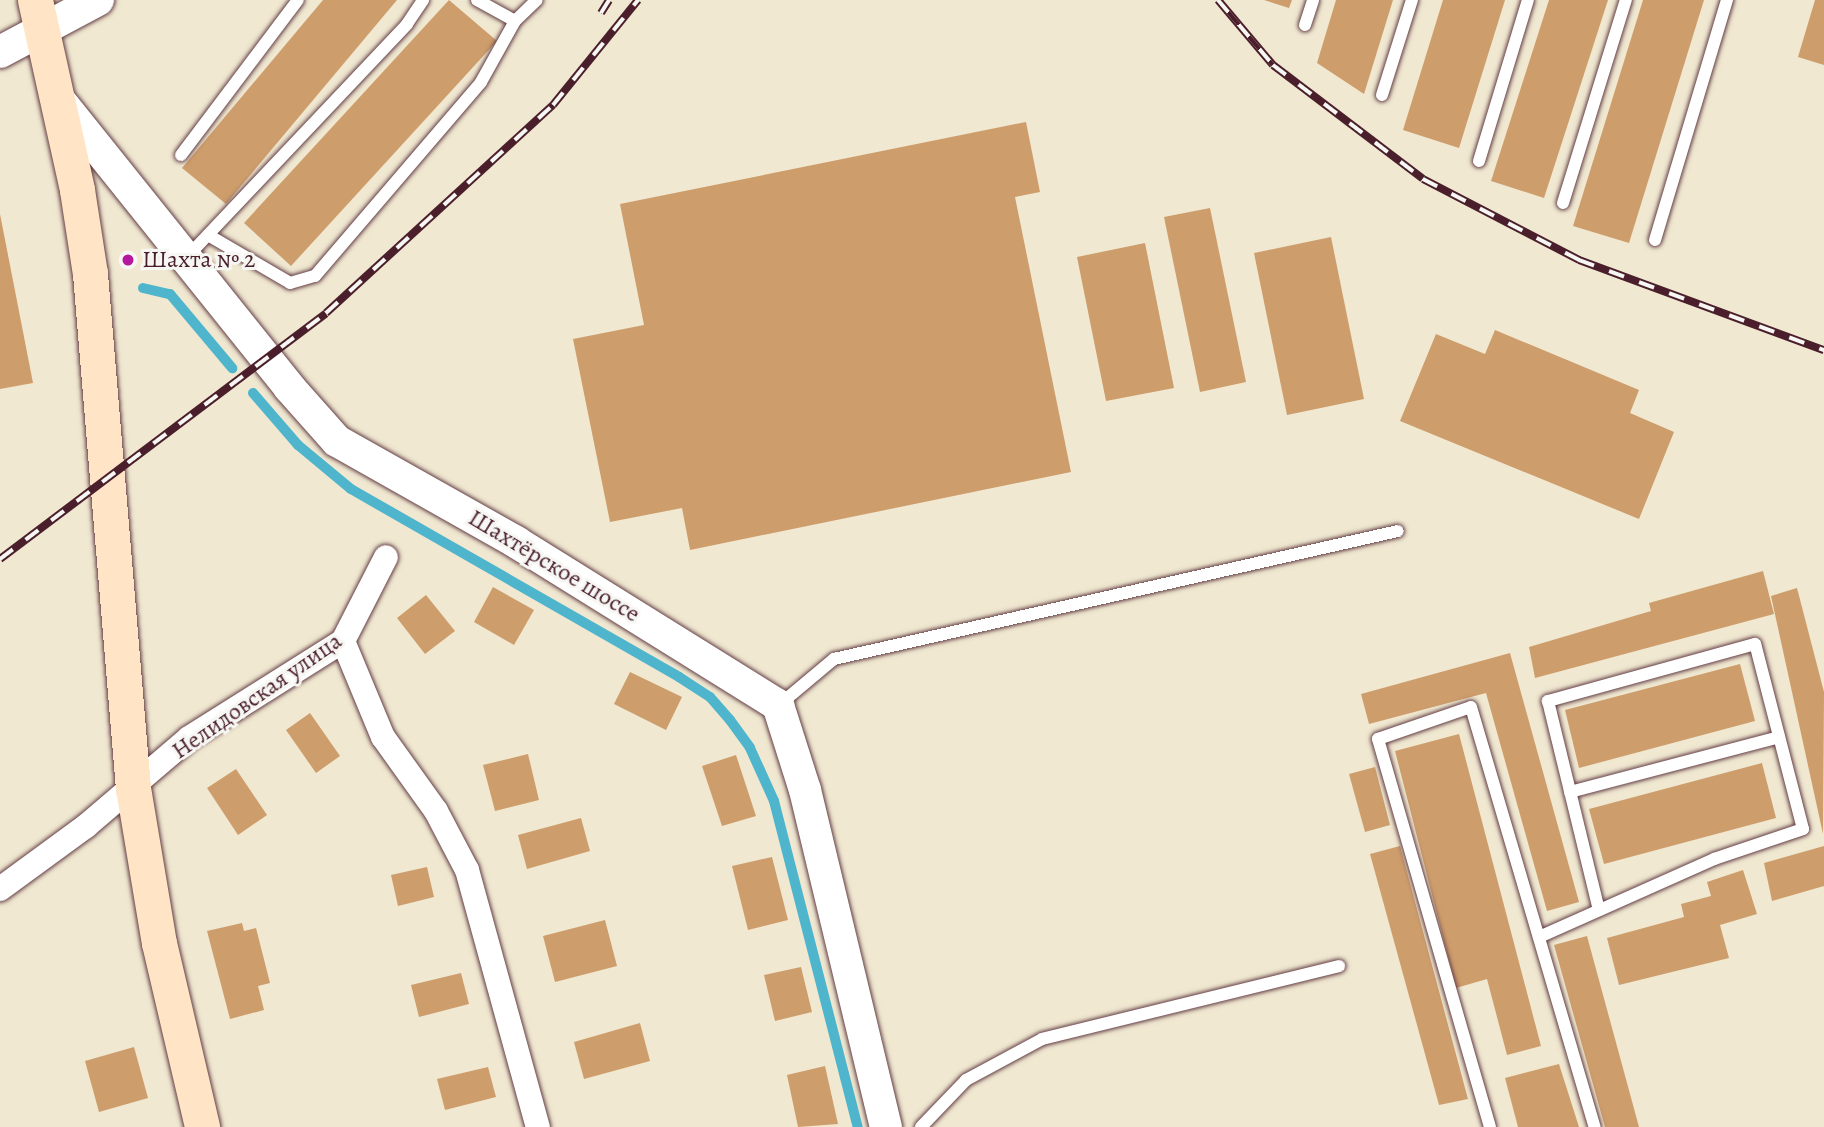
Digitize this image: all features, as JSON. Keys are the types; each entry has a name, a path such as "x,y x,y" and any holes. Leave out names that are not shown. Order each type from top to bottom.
{"main road":[{"path":"39,16 53,92 77,190 90,274 133,788 159,943 202,1127"}],"street":[{"path":"0,52 39,16 98,0"},
{"name":"Шахтёрское шоссе","path":"53,92 186,259 337,440 516,542 778,705"},
{"name":"Нелидовская улица","path":"0,889 133,788 190,738 343,641 386,557"},
{"path":"343,641 383,737 436,811 467,870 538,1127"},
{"path":"778,705 805,790 886,1127"}],"lane":[{"path":"181,155 298,0"},
{"path":"186,259 407,24 423,0"},
{"path":"477,0 515,21"},
{"path":"208,235 290,284 315,276 481,82 515,21 537,0"},
{"path":"1305,25 1313,0"},
{"path":"1382,95 1412,0"},
{"path":"1479,161 1528,0"},
{"path":"1563,203 1626,0"},
{"path":"1655,240 1727,0"},
{"path":"778,705 834,659 1398,531"},
{"path":"1539,937 1714,859 1803,829 1755,644 1548,701 1599,910"},
{"path":"1490,1127 1378,739 1472,707 1594,1127"},
{"path":"1570,792 1779,737"},
{"path":"921,1127 966,1080 1042,1039 1339,966"}],"building":[{"path":"323,0 397,0 226,204 182,168"},
{"path":"449,0 497,41 291,266 244,223"},
{"path":"1264,0 1292,0 1289,8"},
{"path":"1336,0 1393,0 1364,94 1317,63"},
{"path":"1443,0 1505,0 1459,148 1403,130"},
{"path":"1549,0 1608,0 1544,198 1491,181"},
{"path":"1643,0 1704,0 1629,243 1573,226"},
{"path":"1815,0 1824,0 1824,65 1798,57"},
{"path":"1026,122 1040,192 1015,197 1071,472 690,550 682,508 610,522 573,339 644,325 620,204"},
{"path":"1210,208 1246,382 1200,392 1164,217"},
{"path":"0,214 33,383 0,389"},
{"path":"1331,237 1364,399 1287,415 1254,253"},
{"path":"1145,243 1174,388 1106,401 1077,257"},
{"path":"1495,330 1639,390 1630,413 1674,432 1639,519 1400,421 1436,334 1485,354"},
{"path":"1763,571 1774,614 1535,678 1529,647 1651,611 1649,603"},
{"path":"493,587 534,610 514,645 474,622"},
{"path":"1797,588 1824,692 1823,834 1771,596"},
{"path":"426,595 455,631 425,654 397,618"},
{"path":"1510,653 1579,902 1547,911 1486,693 1369,724 1361,694"},
{"path":"1740,664 1755,721 1579,768 1565,710"},
{"path":"630,672 682,697 666,730 614,704"},
{"path":"310,713 340,756 316,773 286,730"},
{"path":"1459,734 1541,1046 1507,1055 1487,979 1456,988 1395,751"},
{"path":"528,754 539,800 495,811 483,765"},
{"path":"736,755 756,816 722,826 702,766"},
{"path":"1762,763 1776,818 1604,864 1589,809"},
{"path":"1375,767 1390,825 1365,832 1349,774"},
{"path":"236,769 267,815 238,835 207,788"},
{"path":"581,818 590,851 527,869 518,835"},
{"path":"1400,846 1468,1099 1439,1105 1370,854"},
{"path":"1824,846 1824,886 1772,901 1764,863"},
{"path":"772,857 788,920 748,930 732,866"},
{"path":"427,867 434,897 398,906 391,875"},
{"path":"1743,870 1757,914 1720,925 1729,958 1619,985 1607,938 1684,917 1681,904 1711,896 1707,882"},
{"path":"605,920 617,966 555,982 543,936"},
{"path":"242,923 244,931 256,928 270,983 258,986 264,1010 230,1019 207,931"},
{"path":"1587,936 1639,1127 1605,1127 1554,945"},
{"path":"801,967 812,1012 775,1021 764,975"},
{"path":"461,973 469,1004 419,1017 411,985"},
{"path":"640,1023 650,1061 584,1079 574,1042"},
{"path":"134,1047 148,1098 99,1112 85,1061"},
{"path":"1559,1064 1579,1127 1518,1127 1505,1078"},
{"path":"825,1066 838,1124 798,1127 787,1075"},
{"path":"488,1067 496,1097 445,1110 437,1079"}],"waterway":[{"path":"143,288 170,294 232,368"},
{"path":"253,393 298,445 351,489 679,677 710,697 730,720 750,748 774,801 858,1127"}],"railway":[{"path":"601,13 609,0"},
{"path":"0,559 326,313 553,105 638,0"},
{"path":"1218,0 1273,65 1423,179 1579,260 1824,350"}],"place":[{"name":"Шахта № 2","path":"128,260"}]}
